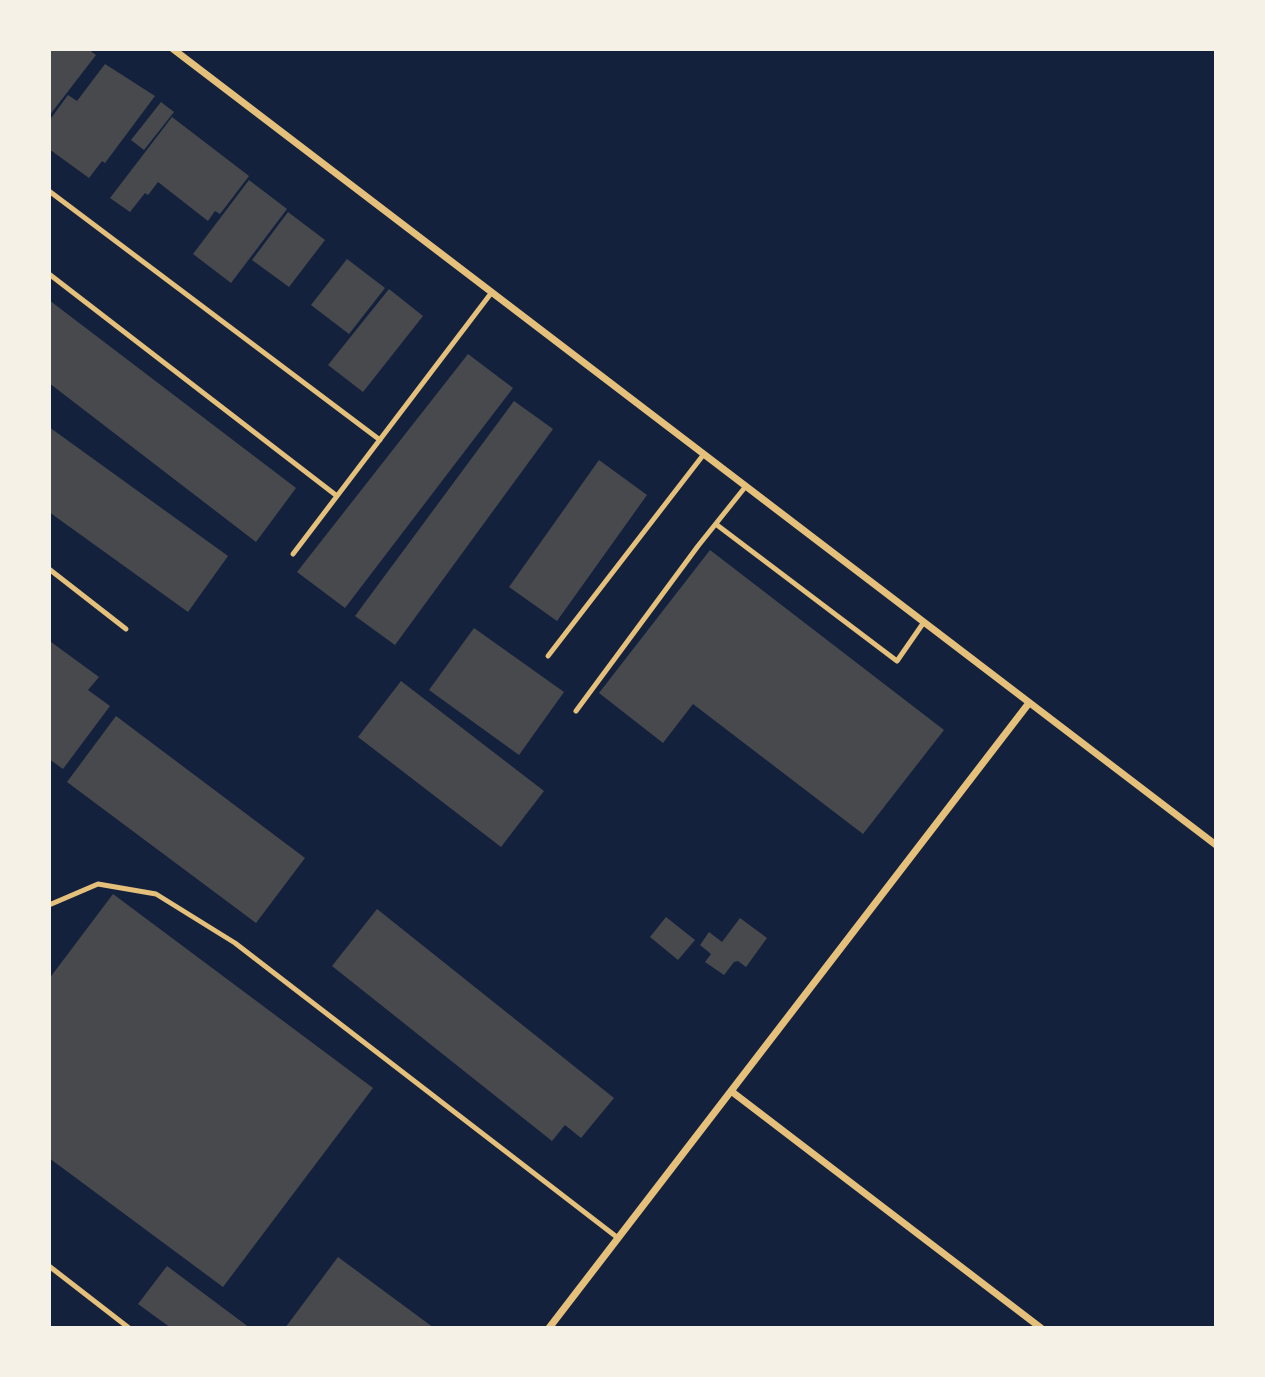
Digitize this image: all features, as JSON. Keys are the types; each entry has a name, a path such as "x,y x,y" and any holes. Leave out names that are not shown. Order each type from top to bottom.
{"street":[{"path":"173,49 1216,845"},
{"path":"548,1328 1029,703"},
{"path":"731,1091 1041,1328"}],"lane":[{"path":"49,191 380,440"},
{"path":"49,274 337,496"},
{"path":"293,554 492,292"},
{"path":"548,656 704,454"},
{"path":"576,711 698,546 746,486"},
{"path":"717,525 897,661 924,622"},
{"path":"49,569 126,629"},
{"path":"49,905 97,884 156,894 235,943 618,1238"},
{"path":"49,1266 129,1328"}],"building":[{"path":"49,49 88,49 96,55 49,116"},
{"path":"105,64 155,96 105,163 102,161 89,178 49,149 49,121 68,95 77,101"},
{"path":"161,102 174,112 144,150 131,140"},
{"path":"172,117 249,176 220,214 215,211 208,221 158,182 130,212 110,198"},
{"path":"249,180 287,209 231,283 193,254"},
{"path":"288,212 325,240 289,287 252,260"},
{"path":"347,259 385,288 349,334 311,305"},
{"path":"389,289 423,316 363,392 328,365"},
{"path":"49,300 296,488 256,542 49,383"},
{"path":"468,354 513,388 345,608 297,572"},
{"path":"514,401 553,429 395,645 355,616"},
{"path":"49,427 228,556 188,612 49,512"},
{"path":"599,460 647,495 557,621 509,587"},
{"path":"710,550 944,730 863,834 693,704 663,743 599,693"},
{"path":"474,628 564,692 519,755 429,690"},
{"path":"51,642 99,677 88,690 110,706 63,769 49,759"},
{"path":"401,681 544,791 501,847 358,737"},
{"path":"116,716 305,858 256,923 67,782"},
{"path":"113,894 373,1088 223,1287 49,1158 49,979"},
{"path":"377,909 614,1098 581,1138 565,1125 552,1141 332,966"},
{"path":"666,917 695,940 678,960 650,937"},
{"path":"740,918 767,938 746,967 738,961 734,962 724,975 705,962 711,954 700,945 709,932 722,942"},
{"path":"338,1257 434,1328 285,1328"},
{"path":"167,1266 250,1328 171,1328 138,1304"}]}
